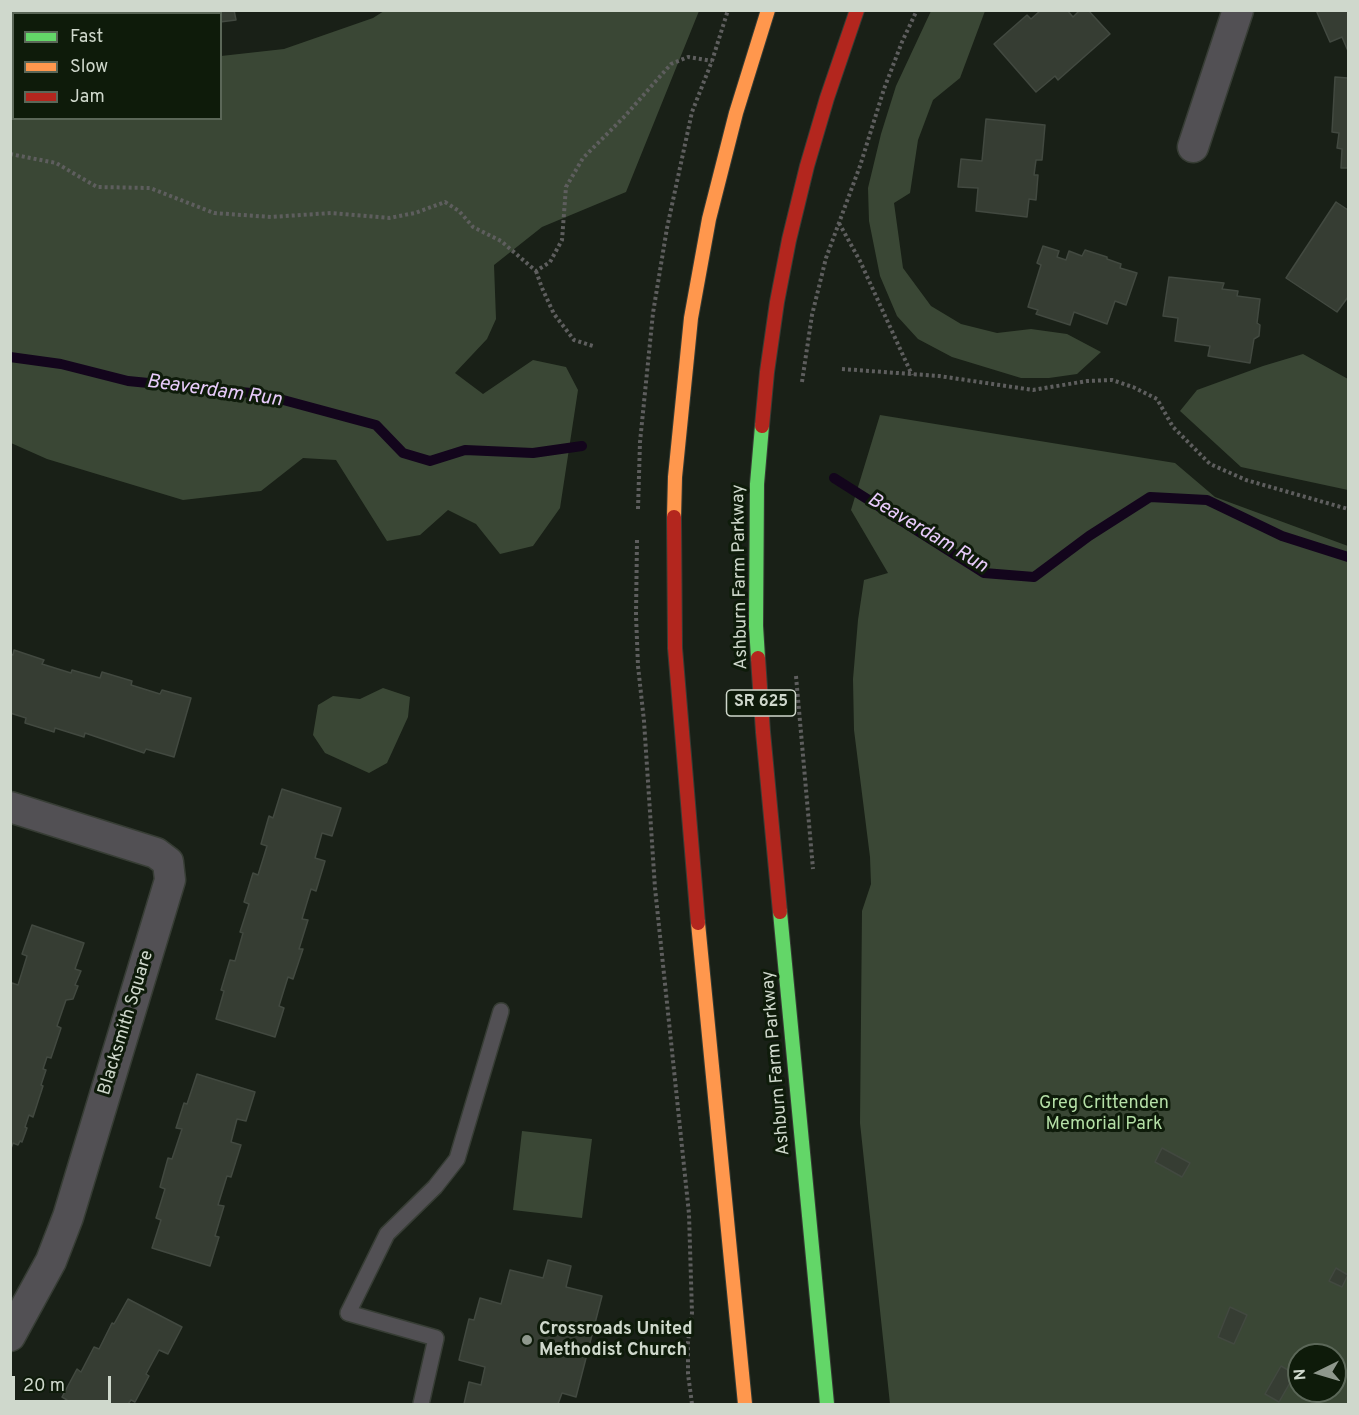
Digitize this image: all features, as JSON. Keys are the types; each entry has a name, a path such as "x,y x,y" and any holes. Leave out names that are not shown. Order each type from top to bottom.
{"main road":[{"path":"745,1404 682,741 675,648 673,538 675,477 691,318 709,219 736,114 768,10"},
{"name":"Ashburn Farm Parkway","path":"827,1404 763,732 756,626 756,495 767,372 789,240 827,98 857,10"}],"street":[{"path":"1193,147 1238,10"},
{"name":"Blacksmith Square","path":"10,807 156,853 168,862 170,880 68,1217 51,1260 10,1336"}],"lane":[{"path":"421,1404 436,1338 348,1313 387,1234 435,1187 457,1159 501,1011"}],"path":[{"path":"801,393 812,315 826,258 860,166 891,70 917,10"},
{"path":"536,271 550,262 562,240 566,187 583,158 625,116 671,64 688,57 712,61"},
{"path":"10,154 56,163 97,187 150,188 214,213 271,217 331,213 389,218 415,213 445,202 459,211 474,227 501,241 536,271 554,314 574,340 593,346"},
{"path":"838,222 860,261 913,375"},
{"path":"842,369 939,376 1033,390 1087,381 1112,380 1157,399 1173,427 1210,464 1246,480 1348,509"},
{"path":"795,665 813,876"}],"green space":[{"path":"384,11 699,11 626,192 542,227 494,265 496,319 487,339 455,373 483,394 533,360 566,367 578,390 560,508 533,546 500,554 476,524 448,510 420,535 387,541 336,460 303,458 261,491 183,500 47,459 11,443 11,36 12,120 222,120 222,56 284,49 373,18"},
{"path":"931,11 985,11 960,78 933,100 918,140 910,193 894,203 903,268 931,306 961,324 997,333 1031,329 1067,334 1101,352 1077,374 1049,378 1021,378 952,357 918,339 897,316 880,276 869,221 868,188 896,86"},
{"path":"1303,354 1348,379 1348,490 1241,467 1180,411 1197,390"},
{"name":"Greg Crittenden Memorial Park","path":"880,415 1175,463 1215,497 1348,546 1348,1404 890,1404 860,1123 862,911 871,884 870,857 854,730 853,679 864,580 888,573 851,510"},
{"path":"383,688 410,697 408,717 387,763 369,773 325,753 313,735 318,705 333,696 360,699"},
{"path":"522,1131 592,1139 582,1218 513,1210"}],"building":[{"path":"44,10 130,10 130,12 50,12"},
{"path":"190,10 234,10 236,20 222,22 222,12 190,12"},
{"path":"1041,10 1067,10 1073,17 1080,10 1088,10 1110,34 1058,80 1055,76 1036,92 994,44 1027,15 1031,19"},
{"path":"1316,10 1348,10 1348,51 1342,37 1330,42"},
{"path":"1335,77 1348,78 1348,168 1341,168 1342,149 1337,148 1339,133 1332,132"},
{"path":"986,119 1045,125 1042,160 1036,160 1034,175 1038,175 1036,200 1029,199 1027,217 976,211 978,188 958,187 961,159 982,161"},
{"path":"1336,202 1348,210 1348,297 1337,312 1286,278"},
{"path":"1043,246 1059,251 1057,257 1066,260 1069,251 1082,256 1085,250 1107,257 1121,264 1120,268 1137,273 1126,305 1115,301 1107,324 1074,312 1070,325 1036,314 1038,310 1028,307 1041,265 1037,263"},
{"path":"1169,277 1224,283 1222,289 1238,291 1237,296 1260,299 1257,323 1260,325 1259,336 1254,339 1250,363 1208,356 1210,346 1175,341 1178,318 1163,316"},
{"path":"14,650 44,660 42,664 71,673 72,670 100,678 102,672 132,681 131,685 160,694 162,690 191,698 174,757 146,749 144,753 85,733 84,737 55,728 54,732 25,723 26,718 10,713 10,654 13,655"},
{"path":"282,789 341,808 332,836 322,833 315,858 325,861 316,891 311,889 302,919 308,920 299,949 303,949 293,979 288,977 279,1006 284,1008 275,1037 216,1019 224,991 221,990 230,960 235,961 243,933 240,932 249,904 244,902 253,873 258,875 267,846 261,844 269,816 273,818"},
{"path":"32,925 84,943 75,969 81,971 75,985 78,986 73,999 66,1000 57,1026 61,1028 51,1058 47,1057 43,1069 46,1070 41,1085 43,1086 33,1117 29,1115 22,1142 20,1141 18,1145 13,1143 10,1151 10,989 12,983 18,985 27,956 22,954"},
{"path":"197,1074 255,1092 246,1121 237,1119 231,1142 241,1145 231,1177 227,1176 218,1205 224,1206 215,1236 219,1237 210,1266 152,1248 161,1220 156,1218 165,1189 160,1187 168,1158 172,1159 182,1129 176,1128 184,1103 187,1104"},
{"path":"1162,1148 1190,1163 1182,1177 1155,1162"},
{"name":"Crossroads United Methodist Church","path":"548,1260 571,1266 566,1287 602,1296 576,1397 562,1393 558,1404 464,1404 469,1382 481,1385 485,1367 459,1360 469,1319 474,1320 480,1298 501,1304 510,1270 543,1278"},
{"path":"1336,1268 1348,1275 1342,1287 1329,1281"},
{"path":"128,1299 182,1327 168,1354 159,1350 146,1374 149,1376 135,1402 131,1400 128,1404 65,1404 67,1400 62,1397 77,1369 81,1372 94,1347 99,1349"},
{"path":"1230,1307 1247,1315 1234,1344 1218,1337"},
{"path":"1281,1366 1287,1369 1287,1388 1279,1402 1265,1394"}],"waterway":[{"name":"Beaverdam Run","path":"10,357 61,364 128,381 261,394 376,425 403,453 430,461 465,450 533,453 582,446"},
{"name":"Beaverdam Run","path":"834,478 984,573 1034,577 1089,536 1150,497 1207,500 1282,536 1348,557"}],"traffic: fast":[{"path":"758,658 756,626 757,484 762,426"},
{"path":"780,912 827,1404"}],"traffic: slow":[{"path":"674,517 675,477 691,318 709,219 736,113 768,10"},
{"path":"698,923 745,1404"}],"traffic: jam":[{"path":"762,426 777,302 789,240 827,98 857,10"},
{"path":"674,517 675,648 698,923"},
{"path":"758,658 780,912"}],"place":[{"name":"Crossroads United Methodist Church","path":"527,1340"}]}
